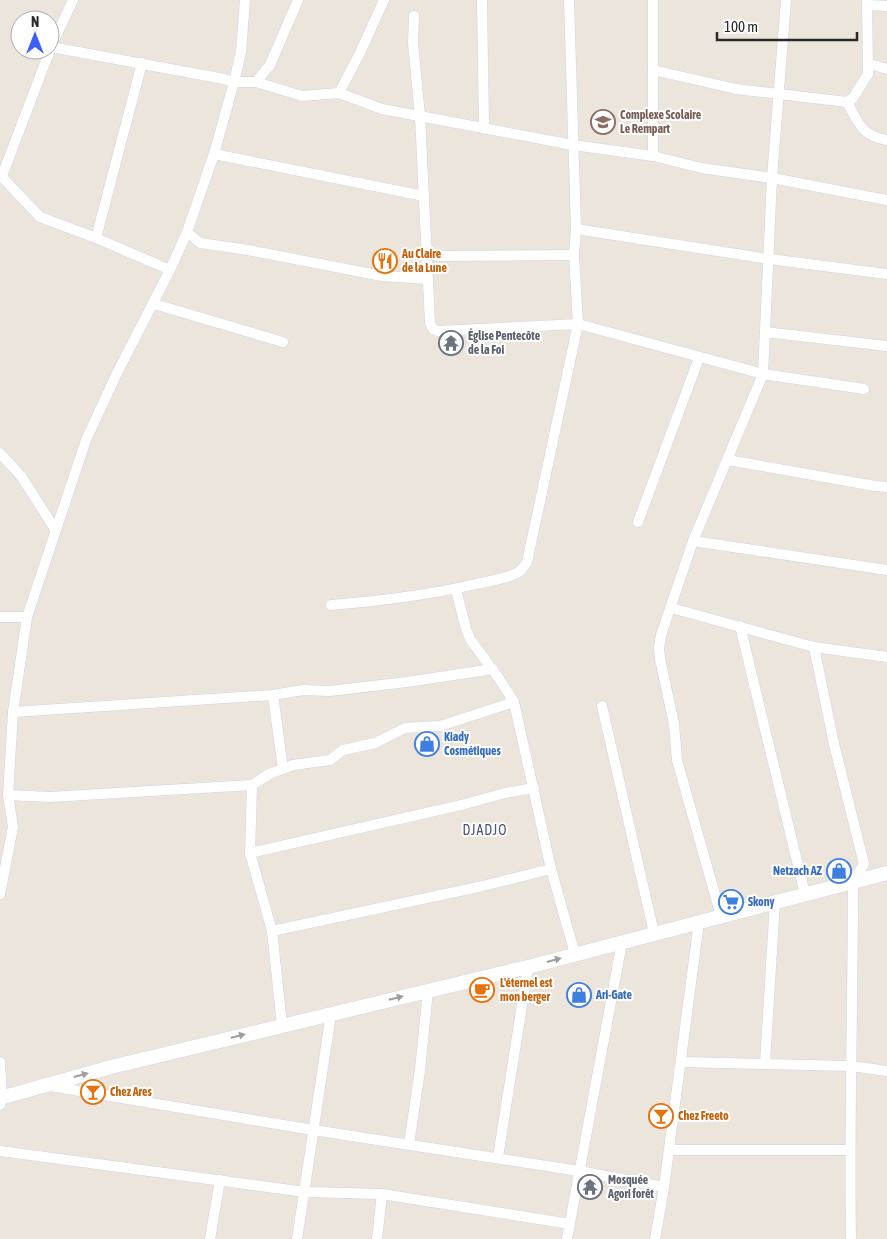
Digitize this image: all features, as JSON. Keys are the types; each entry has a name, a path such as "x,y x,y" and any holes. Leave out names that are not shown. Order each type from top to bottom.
{"main road":[{"path":"1,1100 44,1085 528,967 853,881 887,874"}],"street":[{"path":"60,28 73,0"},
{"path":"0,894 13,827 8,795 13,712 27,617 86,440 117,373 154,304 187,232 214,154 234,82 241,52 245,0"},
{"path":"256,82 270,65 298,0"},
{"path":"339,93 384,0"},
{"path":"482,0 484,127"},
{"path":"331,605 375,602 456,589 513,575 524,568 527,562 578,324 574,255 576,229 569,0"},
{"path":"653,0 653,156"},
{"path":"721,916 677,760 674,724 659,648 661,635 693,541 763,374 772,178 786,0"},
{"path":"653,70 736,90 846,102 853,98 868,74 867,3 887,6"},
{"path":"414,16 413,44 420,116 430,323 433,328 438,330 578,324 763,374 864,389"},
{"path":"60,51 142,63 234,82 256,82 302,96 339,93 382,109 573,145 653,156 701,168 772,178 887,200"},
{"path":"46,60 1,176 40,216 170,270"},
{"path":"96,238 142,63"},
{"path":"869,64 887,69"},
{"path":"846,102 860,127 866,133 873,137 887,140"},
{"path":"214,154 424,196"},
{"path":"576,229 769,259 887,274"},
{"path":"187,232 200,243 248,250 382,276 428,279"},
{"path":"426,248 435,256 574,255"},
{"path":"154,304 283,342"},
{"path":"765,332 887,346"},
{"path":"638,522 699,358"},
{"path":"0,453 21,476 55,529"},
{"path":"728,460 875,486 887,486"},
{"path":"693,541 887,570"},
{"path":"456,589 470,638 514,702 552,869 575,954"},
{"path":"671,608 814,647 887,657"},
{"path":"0,617 27,617"},
{"path":"740,626 805,894"},
{"path":"814,647 834,744 864,864 853,881 850,1239"},
{"path":"13,712 273,695 303,690 329,691 492,669"},
{"path":"273,695 283,769"},
{"path":"8,795 50,797 252,785 269,774 293,765 330,760 343,750 375,743 405,728 440,726 514,702"},
{"path":"602,706 654,933"},
{"path":"252,785 250,853 272,931 282,1026"},
{"path":"250,853 465,804 505,793 534,788"},
{"path":"272,931 483,886 552,869"},
{"path":"765,1063 775,902"},
{"path":"655,1239 664,1187 699,922"},
{"path":"567,1239 622,942"},
{"path":"498,1157 528,967"},
{"path":"409,1144 420,1070 428,990"},
{"path":"297,1239 331,1014"},
{"path":"0,1062 1,1100"},
{"path":"681,1062 852,1066 887,1071"},
{"path":"44,1085 313,1130 498,1157 664,1187"},
{"path":"669,1150 850,1150"},
{"path":"0,1151 305,1192 382,1194 570,1224"},
{"path":"210,1239 220,1180"},
{"path":"377,1239 382,1194"}],"place":[{"name":"Complexe Scolaire Le Rempart","path":"603,122"},
{"name":"Au Claire de la Lune","path":"385,261"},
{"name":"Église Pentecôte de la Foi","path":"451,343"},
{"name":"Kiady Cosmétiques","path":"427,744"},
{"name":"Netzach AZ","path":"839,871"},
{"name":"Skony","path":"731,902"},
{"name":"L'éternel est mon berger","path":"482,990"},
{"name":"Ari-Gate","path":"579,995"},
{"name":"Chez Ares","path":"93,1092"},
{"name":"Chez Freeto","path":"661,1116"},
{"name":"Mosquée Agori forêt","path":"590,1187"}],"district":[{"name":"DJADJO","path":"485,830"}]}
